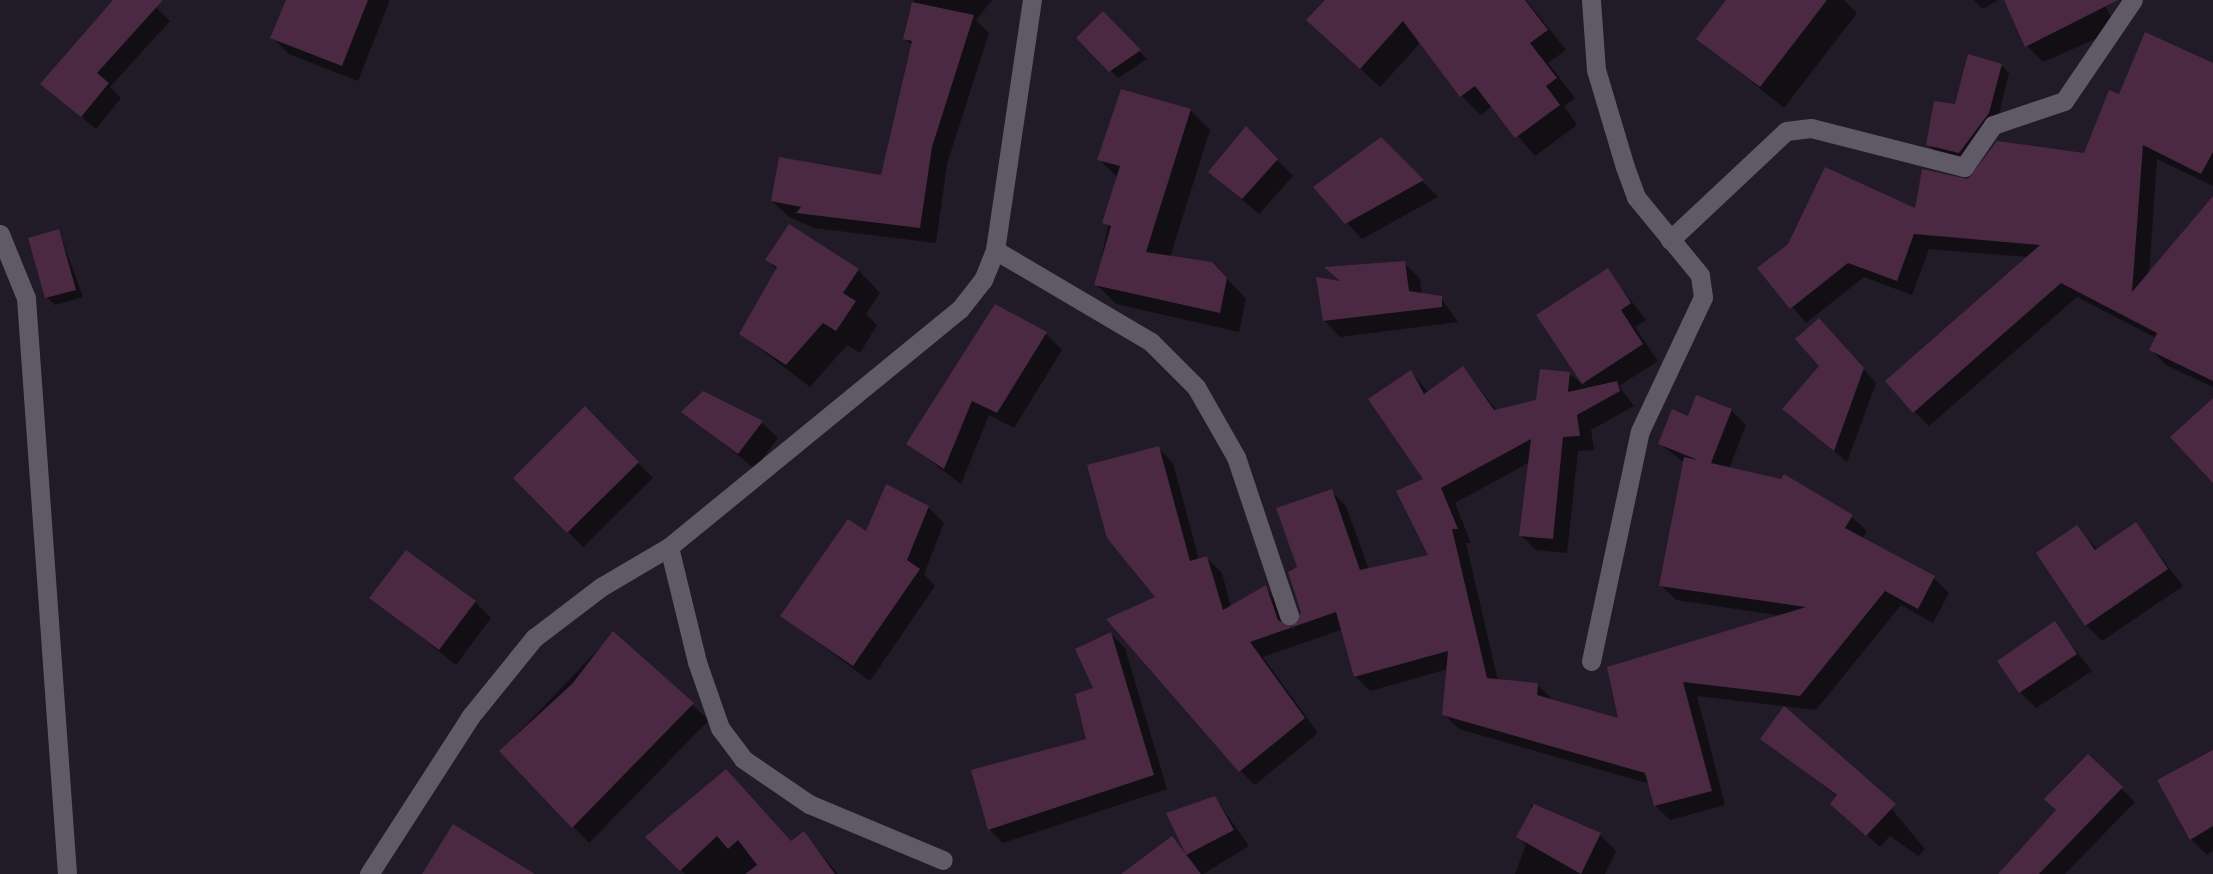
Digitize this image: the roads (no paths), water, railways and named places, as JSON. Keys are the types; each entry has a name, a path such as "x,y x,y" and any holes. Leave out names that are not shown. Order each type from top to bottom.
{"street":[{"path":"369,874 470,717 534,638 601,587 669,547 960,309 983,280 995,250 1032,0"},
{"path":"1591,0 1596,70 1636,197 1700,275 1703,298 1640,431 1591,661"},
{"path":"1670,240 1786,131 1811,128 1964,166 1993,125 2064,102 2133,0"},
{"path":"0,234 26,298 67,874"},
{"path":"995,250 1151,342 1196,387 1236,457 1289,615"},
{"path":"669,547 705,684 720,728 743,759 809,804 943,860"}]}
